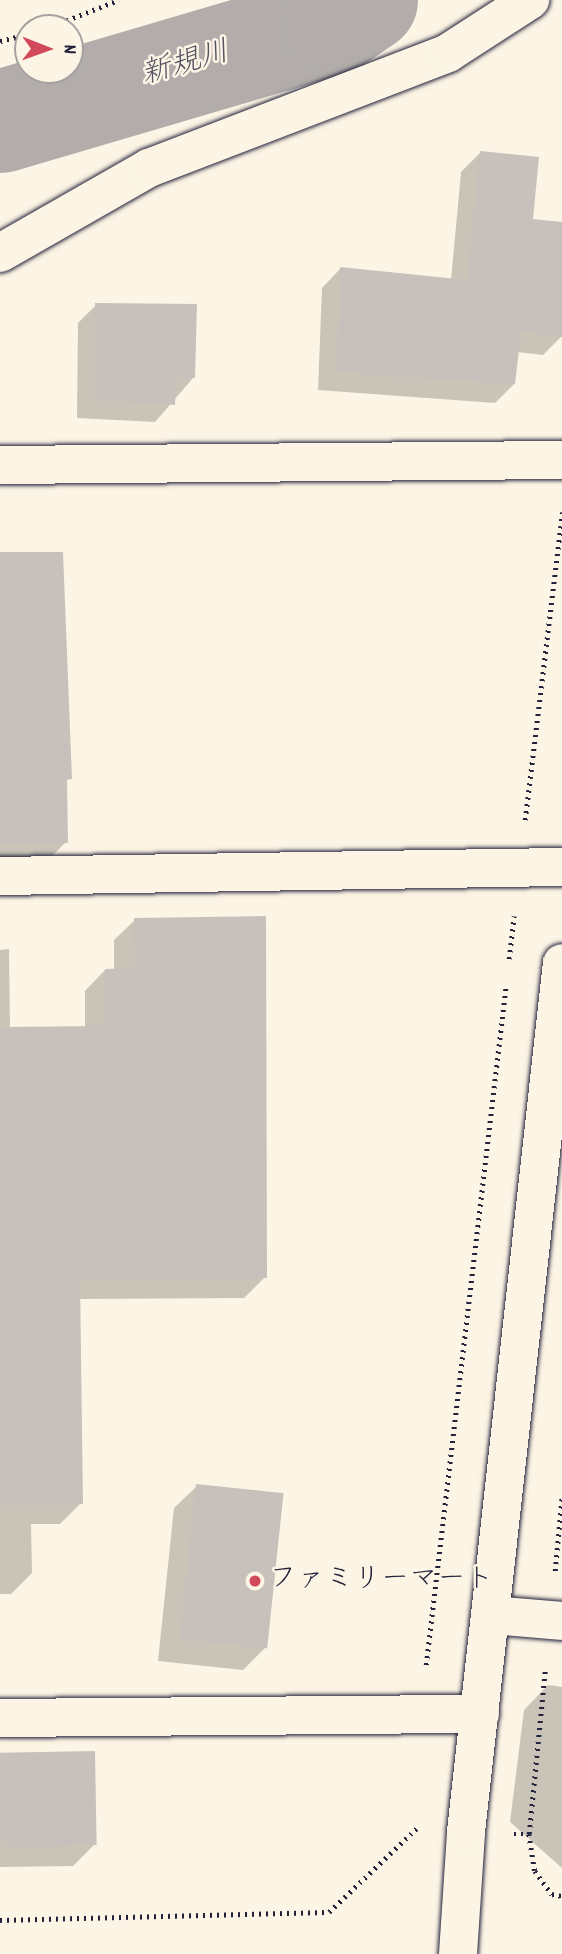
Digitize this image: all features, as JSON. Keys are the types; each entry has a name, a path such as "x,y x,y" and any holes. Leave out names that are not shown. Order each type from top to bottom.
{"street":[{"path":"0,253 149,168 448,53 530,0"},
{"path":"0,465 562,460"},
{"path":"0,876 519,871 562,867"},
{"path":"458,1954 480,1714 562,963"},
{"path":"491,1615 556,1621"},
{"path":"0,1718 420,1711 480,1714"}],"path":[{"path":"83,14 119,0"},
{"path":"508,967 562,512"},
{"path":"420,1711 506,981"},
{"path":"562,1496 556,1621 529,1834 535,1871 552,1894 562,1896"},
{"path":"0,1920 329,1912 414,1826 415,1814"},
{"path":"414,1826 432,1829"},
{"path":"502,1835 529,1834"}],"building":[{"path":"480,151 539,157 533,219 562,222 562,337 521,332 515,384 337,372 340,267 467,280"},
{"path":"95,303 197,304 195,378 176,378 175,405 95,400"},
{"path":"0,552 63,552 72,779 67,780 68,843 0,845"},
{"path":"266,916 267,1278 80,1279 83,1504 0,1505 0,1027 105,1026 105,969 135,968 134,918"},
{"path":"196,1484 284,1493 267,1648 180,1639"},
{"path":"95,1751 97,1845 2,1847 0,1753"}],"waterway":[{"name":"新規川","path":"0,121 332,23 366,0"}],"place":[{"name":"ファミリーマート","path":"255,1581"}]}
